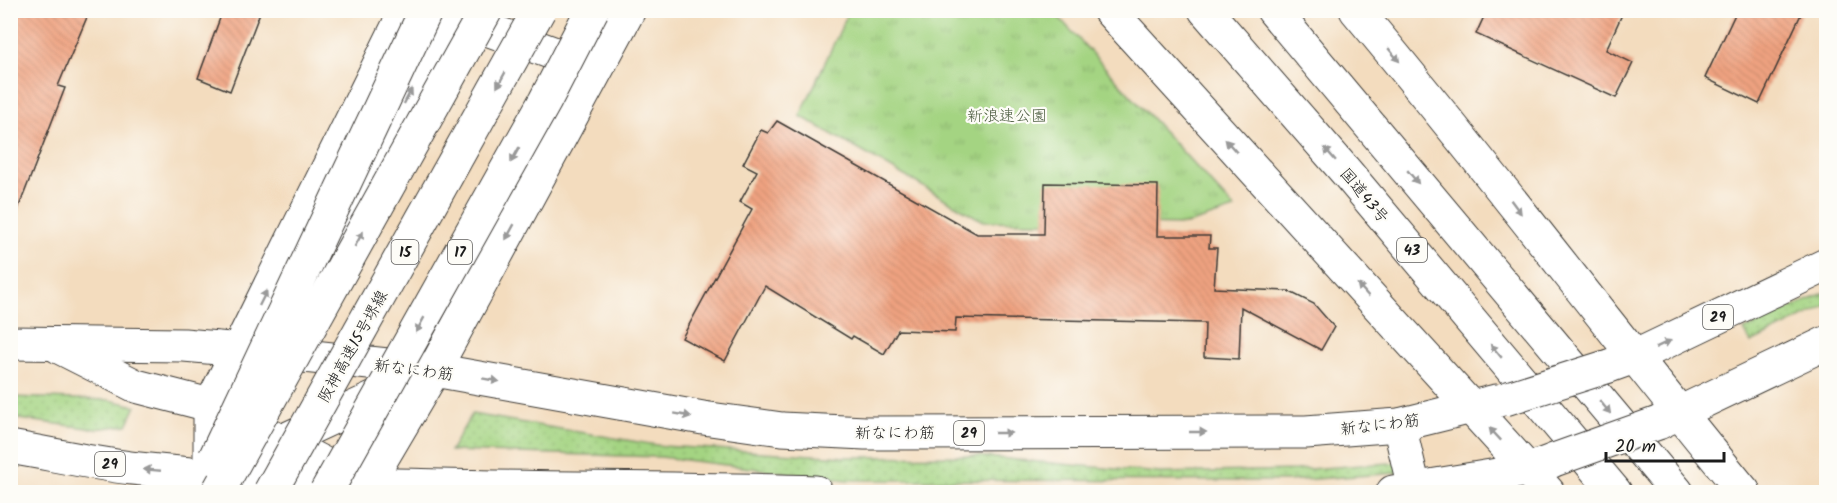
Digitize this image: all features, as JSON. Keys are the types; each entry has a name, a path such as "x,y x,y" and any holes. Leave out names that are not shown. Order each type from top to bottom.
{"main road":[{"path":"207,488 210,407 406,10"},
{"path":"207,488 486,10"},
{"name":"阪神高速15号堺線","path":"270,492 539,10"},
{"name":"17","path":"326,492 545,100 592,10"},
{"path":"52,343 136,386 210,407 240,420 364,489 434,370 599,70 629,10"},
{"path":"1109,10 1470,408 1543,474"},
{"name":"国道43号","path":"1205,10 1347,173 1615,492"},
{"path":"1274,10 1677,492"},
{"path":"1356,10 1478,157 1621,362 1669,418 1744,492"},
{"path":"207,488 441,12"},
{"path":"207,488 276,353 441,12"},
{"path":"441,12 599,70"},
{"name":"新なにわ筋","path":"10,343 184,345 434,370 703,418 782,429 865,433 1306,432 1398,425 1505,399 1621,362 1827,266"},
{"path":"1398,425 1408,491 1543,474 1669,418 1827,343"},
{"path":"207,488 281,441 434,370"},
{"name":"29","path":"10,447 129,467 207,488 657,487 816,492"}],"green space":[{"name":"新浪速公園","path":"849,11 1053,11 1235,209 1185,225 983,221 800,116"},
{"path":"1826,292 1826,306 1751,343 1744,330"},
{"path":"10,397 110,400 136,406 127,425 95,429 11,418"},
{"path":"472,414 662,446 846,457 975,456 1160,473 1295,470 1403,462 1411,472 1288,481 847,480 661,457 450,451"}],"building":[{"path":"10,10 90,10 58,86 65,88 13,222 10,222"},
{"path":"223,10 261,10 230,91 198,78"},
{"path":"1487,10 1624,10 1606,50 1633,63 1616,98 1476,34"},
{"path":"1737,10 1803,10 1759,104 1705,78"},
{"path":"777,121 977,234 1044,234 1045,183 1158,185 1157,236 1210,236 1209,248 1217,248 1214,288 1288,291 1314,304 1334,327 1321,350 1241,307 1239,359 1204,357 1205,323 956,318 955,332 898,330 884,354 853,336 851,339 765,286 725,361 682,338 752,209 740,202 757,171 743,164 761,130 768,133"}]}
